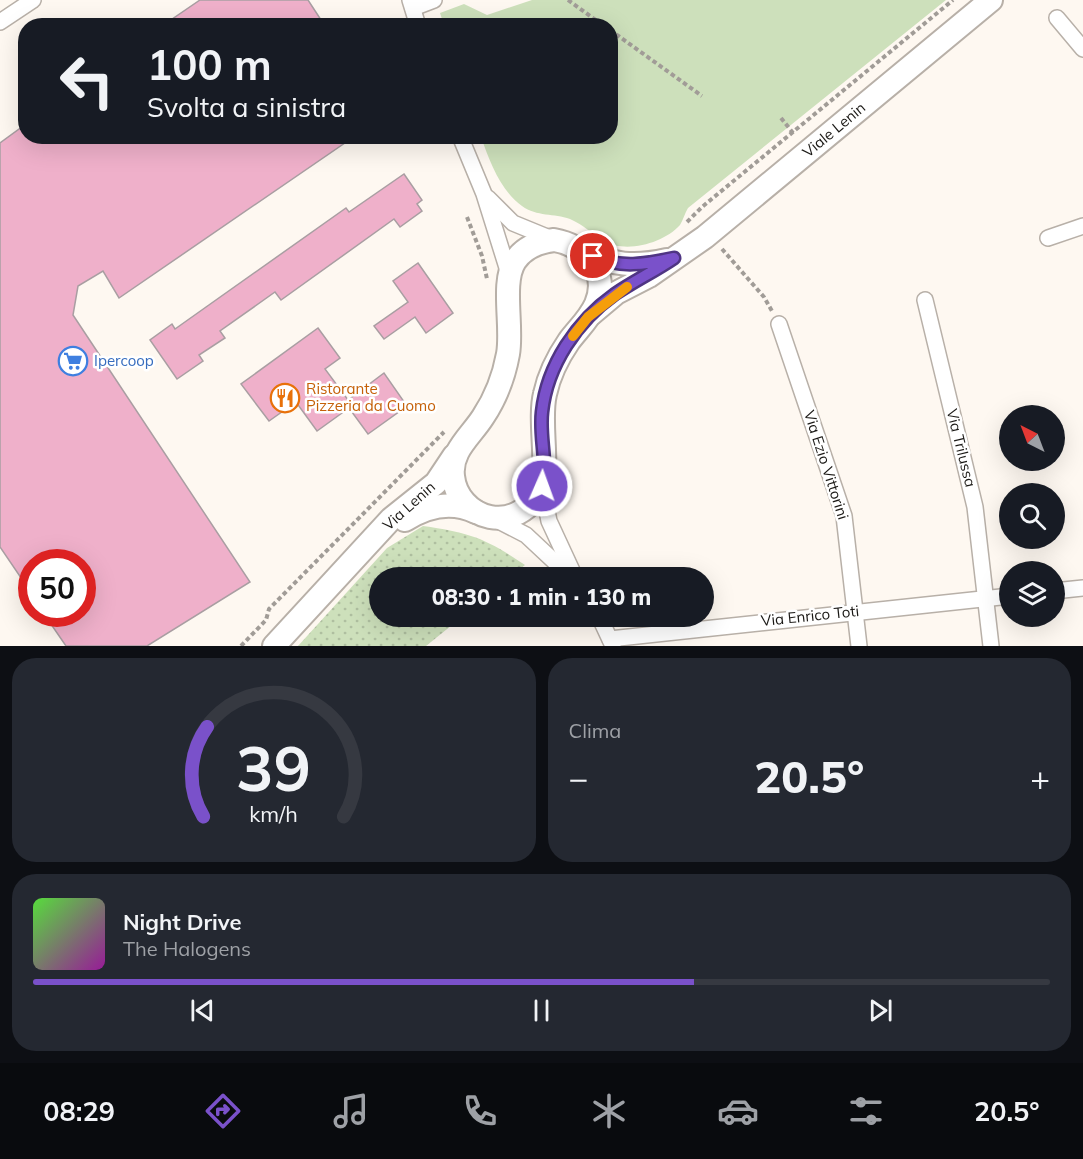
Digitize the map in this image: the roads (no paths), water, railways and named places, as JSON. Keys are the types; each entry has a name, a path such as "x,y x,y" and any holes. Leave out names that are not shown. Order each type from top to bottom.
{"main road":[{"name":"Viale Lenin","path":"588,317 616,293 674,258 718,226 991,0"},
{"path":"509,274 516,261 526,250 539,242 554,240 568,242 604,261 625,265 674,258"},
{"path":"454,437 453,475 456,490 464,503 484,515 506,517 520,512 533,502 542,486 544,475 542,412 545,393 560,355 596,304 600,289 598,274 592,260 582,249"},
{"name":"Via Lenin","path":"274,646 392,519 436,483 454,437 492,402 508,356 511,331 509,274"},
{"name":"Via Lenin","path":"353,563 388,533 416,513 429,508 453,505 484,515"}],"street":[{"path":"0,22 33,0"},
{"path":"412,4 434,0"},
{"path":"1057,18 1083,49"},
{"path":"463,144 484,194 509,274"},
{"path":"484,194 513,223 554,240"},
{"path":"1048,238 1083,226"},
{"name":"Via Trilussa","path":"925,300 975,507 991,646"},
{"name":"Via Ezio Vittorini","path":"779,324 844,516 859,646"},
{"path":"542,486 549,521 569,567"},
{"path":"484,515 526,535 562,567"},
{"path":"1065,590 1083,588"},
{"name":"Via Enrico Toti","path":"611,642 855,611 999,597"},
{"path":"604,627 611,642"}],"place":[{"name":"Ipercoop","path":"73,361"},
{"name":"Ristorante Pizzeria da Cuomo","path":"285,398"}]}
